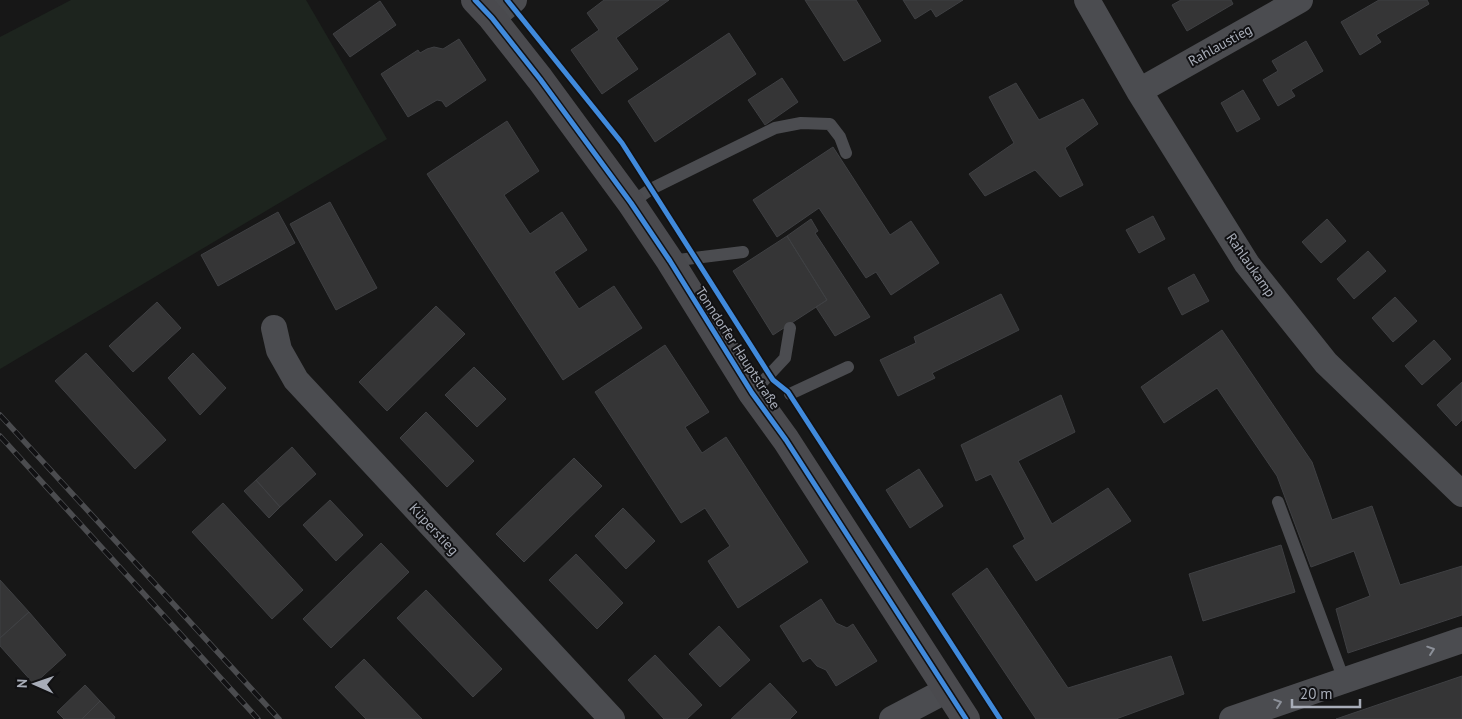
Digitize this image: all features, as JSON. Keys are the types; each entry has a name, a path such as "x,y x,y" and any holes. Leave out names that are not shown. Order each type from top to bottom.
{"main road":[{"name":"Tonndorfer Hauptstraße","path":"483,9 584,137 631,203 670,261 752,393 786,440 966,719"}],"street":[{"path":"483,9 514,0"},
{"name":"Rahlaukamp","path":"1087,0 1139,90 1248,264 1320,355 1462,494"},
{"name":"Rahlaustieg","path":"1139,90 1300,0"},
{"name":"Küperstieg","path":"274,328 279,350 296,380 612,719"},
{"path":"1232,719 1462,640"},
{"path":"892,719 948,690"}],"lane":[{"path":"631,203 652,189 775,128 800,123 830,124 840,137 846,153"},
{"path":"670,261 743,252"},
{"path":"752,393 785,358 790,328"},
{"path":"790,394 848,368"},
{"path":"1278,502 1344,680"}],"shaded area":[{"path":"71,0 306,0 387,139 0,369 0,37"}],"building":[{"path":"604,0 669,0 616,38 638,69 602,94 571,50 599,30 587,13"},
{"path":"805,0 856,0 881,41 844,61"},
{"path":"903,0 963,0 936,17 931,9 915,19"},
{"path":"1181,0 1231,0 1233,4 1187,31 1172,5"},
{"path":"1379,0 1427,0 1429,4 1376,35 1381,42 1360,55 1341,22"},
{"path":"380,1 396,25 350,57 333,34"},
{"path":"729,33 756,74 655,142 628,101"},
{"path":"459,39 486,80 446,107 442,101 437,100 408,117 381,74 418,50 420,53 434,47 443,49"},
{"path":"1306,41 1323,71 1291,90 1295,96 1278,106 1263,80 1278,71 1272,61"},
{"path":"782,78 798,102 765,125 748,100"},
{"path":"1016,83 1039,120 1083,99 1098,124 1065,148 1083,185 1060,197 1035,170 985,196 969,174 1014,143 989,97"},
{"path":"1243,90 1260,119 1237,132 1221,103"},
{"path":"507,121 539,171 504,195 530,234 562,212 587,250 554,272 579,309 614,286 642,328 563,380 427,174"},
{"path":"833,147 890,235 911,221 939,263 891,295 876,272 866,278 819,208 777,237 753,200"},
{"path":"330,202 377,288 336,310 290,224"},
{"path":"278,212 295,243 218,286 201,255"},
{"path":"1153,216 1165,239 1139,253 1126,230"},
{"path":"811,219 818,231 815,233 870,317 835,336 816,307 827,300 787,236"},
{"path":"1327,219 1346,241 1321,263 1302,242"},
{"path":"787,236 827,300 773,335 733,271"},
{"path":"1368,251 1386,271 1354,299 1337,279"},
{"path":"1194,274 1209,301 1182,315 1168,288"},
{"path":"1001,294 1019,330 932,373 935,378 898,396 880,360 916,343 914,337"},
{"path":"1395,297 1417,321 1393,342 1372,318"},
{"path":"157,302 181,328 133,372 109,346"},
{"path":"436,306 465,334 387,411 359,382"},
{"path":"1222,330 1312,462 1332,520 1372,506 1400,585 1462,566 1462,615 1348,653 1336,609 1370,596 1354,551 1311,567 1277,476 1217,388 1164,423 1141,387"},
{"path":"1434,340 1451,359 1422,385 1405,366"},
{"path":"665,345 709,412 685,427 702,453 726,437 808,562 738,608 708,561 730,546 705,508 681,523 595,392"},
{"path":"86,353 166,440 135,469 55,381"},
{"path":"193,353 226,388 200,415 168,378"},
{"path":"474,367 506,399 477,427 445,395"},
{"path":"1462,382 1462,420 1456,426 1437,405"},
{"path":"1061,395 1075,432 1018,461 1052,524 1108,488 1131,521 1036,581 1013,546 1025,539 991,474 976,481 961,445"},
{"path":"426,412 474,461 447,487 400,438"},
{"path":"292,447 316,474 280,507 256,480"},
{"path":"574,458 602,486 524,562 496,534"},
{"path":"919,469 943,506 910,528 886,490"},
{"path":"256,480 280,507 269,518 244,491"},
{"path":"330,500 363,535 336,561 303,525"},
{"path":"223,503 303,590 272,619 192,532"},
{"path":"623,508 655,541 626,569 595,536"},
{"path":"381,543 409,572 331,648 303,619"},
{"path":"1281,545 1295,592 1203,621 1189,574"},
{"path":"576,554 623,603 597,629 549,580"},
{"path":"987,568 1068,688 1171,656 1184,694 1116,719 1036,719 952,594"},
{"path":"0,580 29,612 0,638"},
{"path":"426,590 502,669 473,697 397,618"},
{"path":"821,599 836,623 847,628 853,624 877,661 836,686 826,670 817,666 810,658 803,662 780,626"},
{"path":"29,612 66,655 34,684 0,646 0,638"},
{"path":"719,626 750,660 720,687 689,654"},
{"path":"655,655 702,705 687,719 664,719 628,680"},
{"path":"364,659 422,719 366,719 335,687"},
{"path":"1462,676 1462,719 1336,719"},
{"path":"770,683 797,712 790,719 731,719"},
{"path":"85,685 100,701 82,719 64,719 57,712"},
{"path":"100,701 115,717 114,719 82,719"}],"railway":[{"path":"0,415 279,719"},
{"path":"0,436 258,719"}],"cycle path":[{"path":"475,0 492,18 540,79 631,203 670,261 752,393 786,440 966,719"},
{"path":"507,0 622,143 769,374 773,380 788,392 1000,719"}]}
